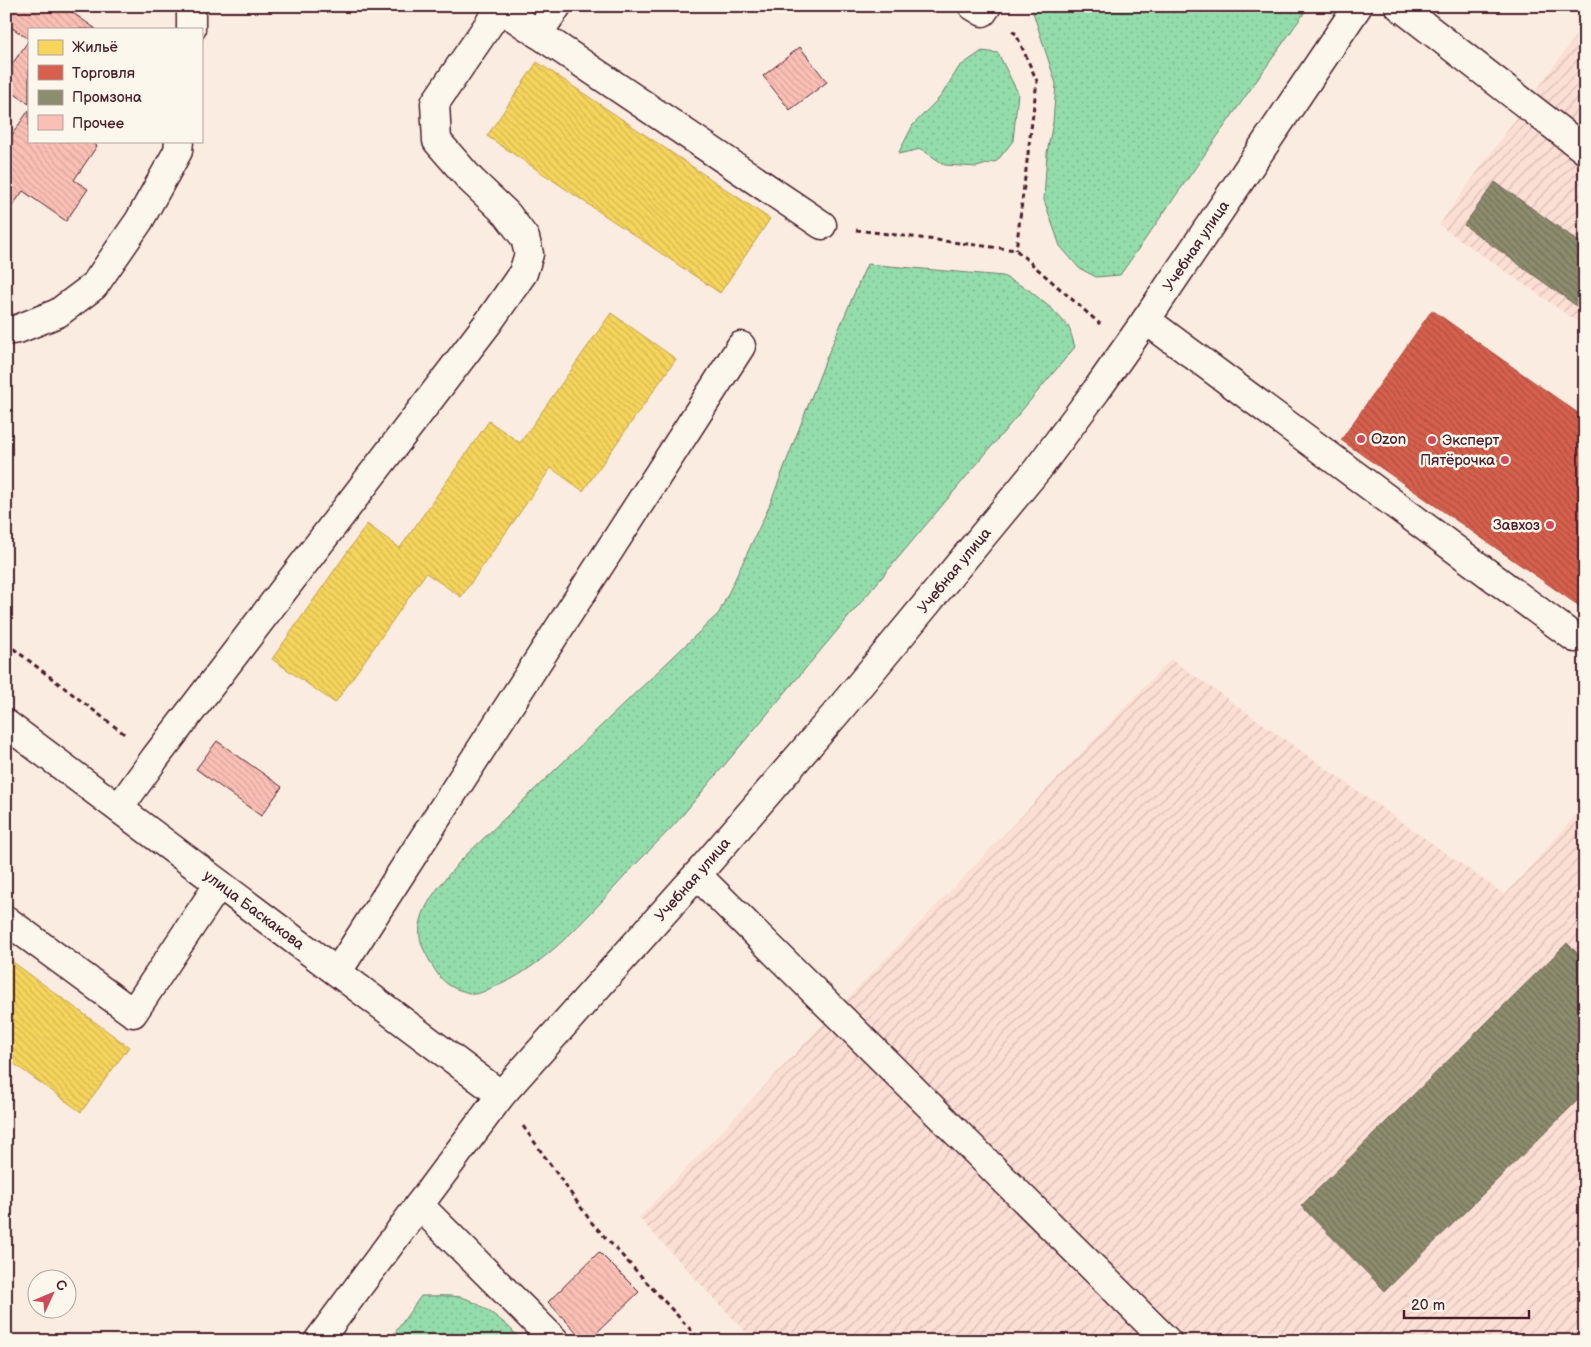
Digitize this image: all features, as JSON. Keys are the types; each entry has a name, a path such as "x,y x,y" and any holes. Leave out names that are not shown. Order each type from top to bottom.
{"street":[{"path":"191,6 191,28"},
{"path":"538,34 557,6"},
{"name":"Учебная улица","path":"318,1341 501,1095 697,875 840,710 1036,470 1146,320 1358,6"},
{"path":"1399,6 1585,150"},
{"path":"119,808 155,758 488,324 523,274 529,254 525,238 507,214 471,180 438,141 435,103 500,8 822,225"},
{"path":"6,331 18,329 58,313 94,286 139,221 178,151 179,142"},
{"path":"1146,320 1575,638"},
{"path":"338,971 741,346"},
{"name":"улица Баскакова","path":"6,724 501,1095"},
{"path":"697,875 1167,1341"},
{"path":"6,920 133,1013 219,884"},
{"path":"419,1205 555,1341"}],"path":[{"path":"981,8 1016,34 1037,81 1016,250"},
{"path":"822,225 1016,250 1126,348"},
{"path":"6,642 155,758"},
{"path":"501,1095 592,1223 701,1341"}],"shaded area":[{"path":"1585,23 1585,327 1439,225"},
{"path":"1171,659 1505,895 1585,805 1585,1341 754,1341 639,1218"}],"green space":[{"path":"1031,6 1309,6 1120,275 1096,277 1079,268 1060,246 1044,200 1047,153 1053,122 1056,84"},
{"path":"982,51 998,53 1018,93 1013,141 997,161 977,167 945,165 921,149 898,154 913,125 941,96 959,67"},
{"path":"867,264 1003,276 1029,290 1052,309 1069,327 1075,347 675,824 586,918 549,953 530,968 509,980 476,994 456,989 440,977 425,952 420,939 420,927 428,903 461,860 719,613 768,509 828,354"},
{"path":"421,1296 451,1296 468,1299 503,1322 521,1341 389,1341"}],"building: Жильё":[{"path":"537,62 770,219 720,293 487,136"},
{"path":"611,313 676,359 583,491 551,468 461,597 426,573 335,703 272,659 367,524 400,548 489,421 520,443"},
{"path":"6,957 129,1047 81,1112 6,1058"}],"building: Торговля":[{"path":"1432,310 1585,418 1585,610 1341,440"}],"building: Промзона":[{"path":"1495,182 1585,246 1585,312 1464,225"},
{"path":"1567,943 1585,961 1585,1093 1385,1291 1301,1206"}],"building: Прочее":[{"path":"6,6 63,6 95,28 28,28 28,38 6,24"},
{"path":"28,41 28,103 6,88 6,73"},
{"path":"800,47 827,82 790,110 763,76"},
{"path":"28,111 28,142 92,142 97,146 74,180 88,189 66,221 23,191 6,215 6,143"},
{"path":"217,741 282,787 261,816 196,769"},
{"path":"599,1252 639,1292 588,1341 585,1341 548,1302"}],"place":[{"name":"Ozon","path":"1361,439"},
{"name":"Эксперт","path":"1432,440"},
{"name":"Пятёрочка","path":"1505,460"},
{"name":"Завхоз","path":"1550,525"}]}
